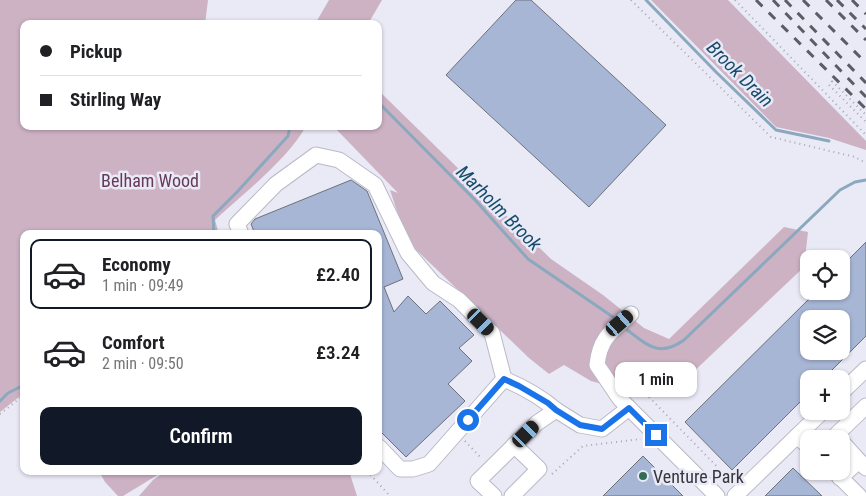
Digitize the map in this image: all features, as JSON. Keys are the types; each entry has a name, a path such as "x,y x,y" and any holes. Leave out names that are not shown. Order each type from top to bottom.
{"street":[{"path":"239,230 237,224 276,184 316,155 339,160 375,185 408,253 433,283 459,300 492,333 504,379"},
{"path":"631,314 610,333 598,350 597,365 610,386 629,408 717,496"},
{"path":"850,384 866,369"},
{"path":"504,379 548,403 580,425 602,429 629,408"},
{"path":"382,450 400,469 413,469 428,464 504,379"},
{"path":"841,430 866,406"},
{"path":"494,496 478,480 537,423 556,410"},
{"path":"733,489 797,436 813,420"},
{"path":"797,436 800,439"},
{"path":"512,496 539,469 514,445"},
{"path":"850,450 863,464 850,470"},
{"path":"842,480 859,496"}],"path":[{"path":"631,0 771,137 855,157 864,162"},
{"path":"735,0 866,135"},
{"path":"866,115 832,82 829,85 866,122"},
{"path":"649,397 733,489"},
{"path":"0,414 20,398"},
{"path":"456,433 491,468"},
{"path":"548,477 583,446 634,441 656,435"},
{"path":"371,475 390,496"}],"green space":[{"name":"Belham Wood","path":"0,0 208,0 206,20 20,20 20,130 303,130 277,163 215,220 218,230 20,230 20,396 0,412"},
{"path":"329,0 382,0 370,20 317,20"},
{"path":"651,0 728,0 866,141 866,150 829,138 776,127"},
{"path":"382,94 551,259 603,295 644,328 669,339 784,227 808,232 806,250 800,250 800,271 670,394 650,380 631,377 619,378 610,386 591,381 564,365 549,374 529,358 407,241 390,190 398,193 337,130 382,130"},
{"path":"101,475 157,475 123,496 118,496"},
{"path":"160,475 350,475 357,496 139,496 153,480"}],"building":[{"path":"516,0 531,0 666,125 589,207 446,75"},
{"path":"351,180 367,191 403,279 384,287 394,312 408,296 426,314 440,301 474,335 459,348 472,361 448,384 465,401 406,457 382,433 382,230 253,230 251,224 255,219"},
{"path":"866,242 866,336 850,352 850,310 800,310 800,360 842,360 832,370 800,370 800,402 732,470 685,422 808,300 850,300 850,258"},
{"name":"Venture Park","path":"643,456 683,496 603,496"},
{"path":"793,468 800,475 800,480 805,480 822,496 765,496"}],"waterway":[{"name":"Brook Drain","path":"646,0 776,130 829,141"},
{"name":"Marholm Brook","path":"382,106 476,201 528,259 613,317"},
{"name":"Marholm Brook","path":"214,230 213,216 288,136 289,130"},
{"name":"Marholm Brook","path":"626,329 640,340 660,349 667,348 684,340 840,190 855,182 866,180"},
{"name":"Marholm Brook","path":"0,401 8,393 20,387"}],"railway":[{"path":"756,0 866,109"},
{"path":"773,0 866,97"},
{"path":"785,0 866,83"},
{"path":"803,0 866,63"},
{"path":"826,0 866,40"},
{"path":"837,0 866,29"},
{"path":"852,0 866,14"}],"place":[{"name":"Venture Park","path":"643,476"}],"route":[{"path":"468,420 504,379 548,403 580,425 602,429 629,408 656,435"}]}
